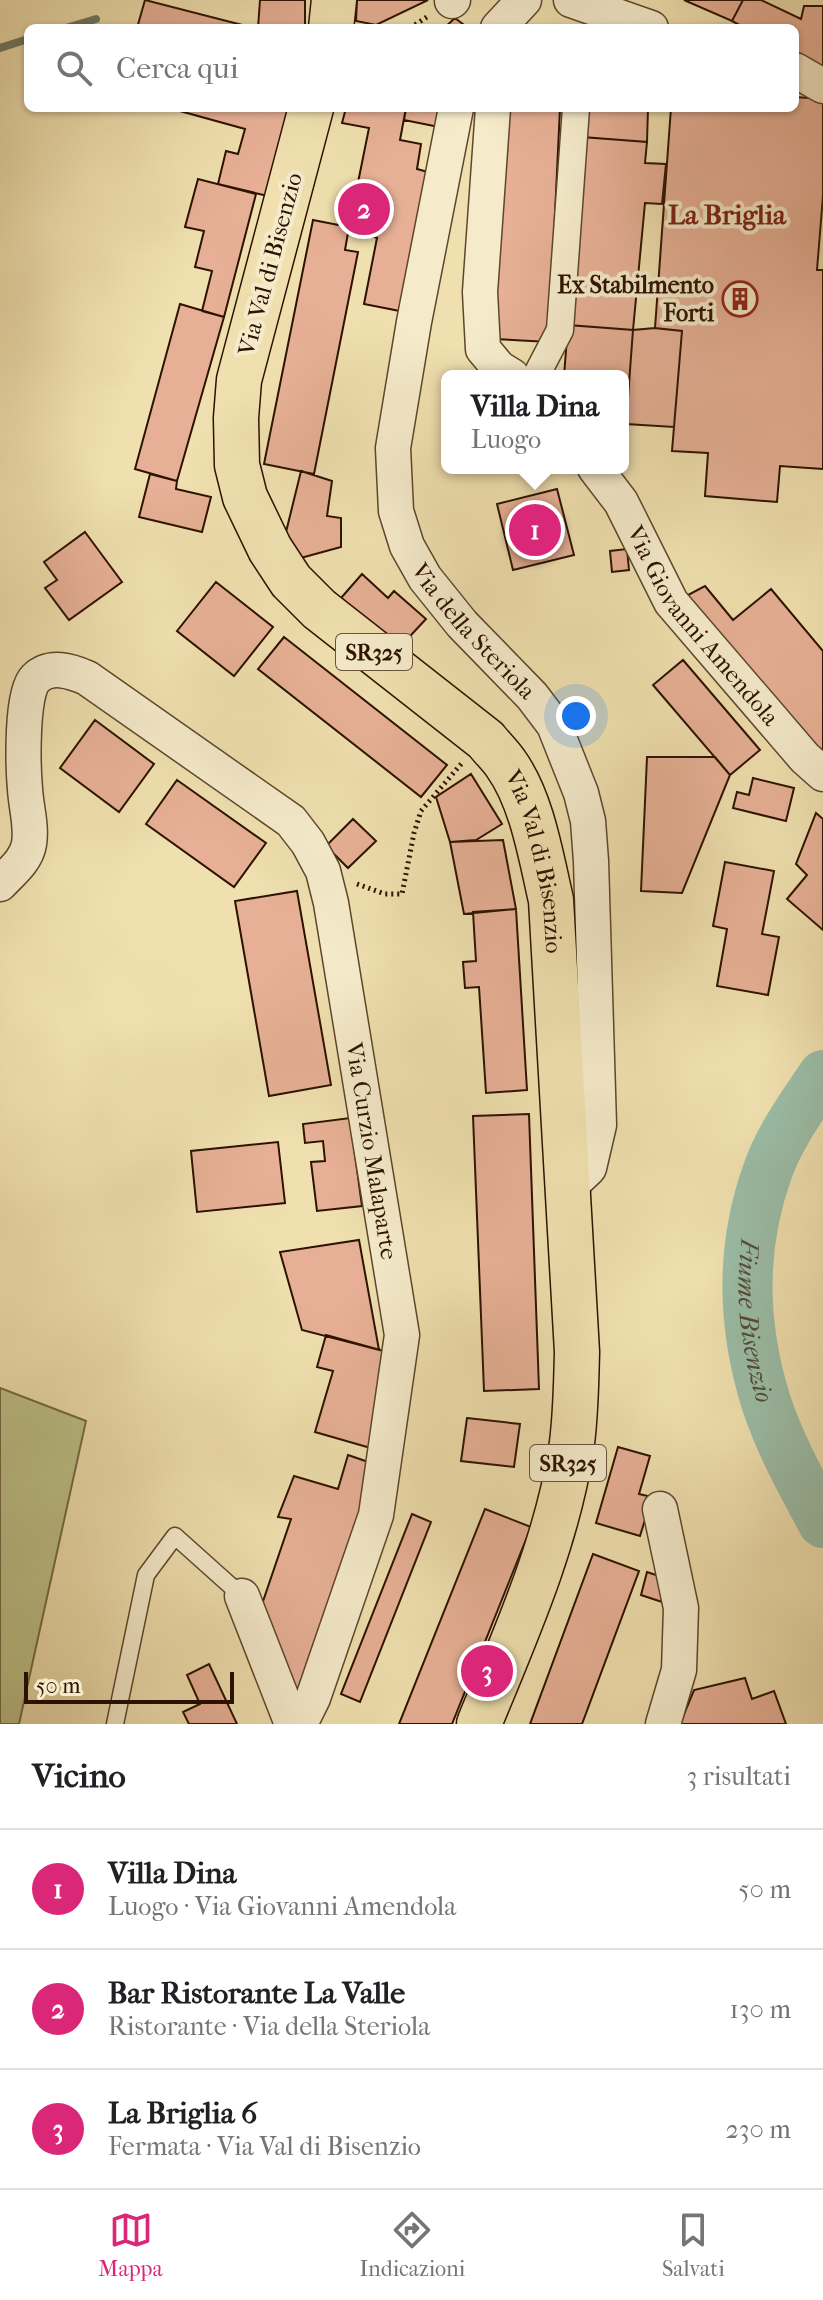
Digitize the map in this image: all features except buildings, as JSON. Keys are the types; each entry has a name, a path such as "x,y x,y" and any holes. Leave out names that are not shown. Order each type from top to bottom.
{"main road":[{"path":"331,24 334,0"},
{"name":"Via Val di Bisenzio","path":"310,112 239,380 237,465 245,497 270,549 291,581 310,600 486,740 507,764 538,843 551,900 577,1352 575,1411 571,1451 560,1504 543,1559 479,1724"}],"street":[{"path":"579,2 640,24"},
{"path":"799,72 823,86"},
{"name":"Via della Steriola","path":"455,112 393,448 396,511 407,546 425,578 462,624 532,696 554,725 581,793 588,821 591,861 599,1125 589,1168 569,1187"},
{"path":"493,112 480,292 483,349 502,370"},
{"path":"539,370 560,330 576,112"},
{"name":"Via Giovanni Amendola","path":"600,474 621,502 671,602 805,758 823,774"},
{"name":"Via Curzio Malaparte","path":"0,884 24,859 29,845 25,786 27,694 35,679 52,670 69,670 87,678 262,799 291,821 308,843 323,871 331,903 402,1335 376,1515 313,1698 300,1724"},
{"path":"660,1509 681,1608 679,1670 663,1724"},
{"path":"242,1596 292,1724"}],"lane":[{"path":"115,1724 146,1575 175,1536 242,1596"}],"path":[{"path":"323,871 385,894 402,894 421,811 486,740"}],"green space":[{"path":"0,1388 86,1421 19,1724 0,1724"}],"waterway":[{"path":"79,24 96,19"},
{"path":"0,48 24,40"},
{"name":"Fiume Bisenzio","path":"823,1075 785,1133 768,1170 752,1228 748,1286 752,1344 766,1402 799,1479 823,1523"}],"place":[{"name":"Bar Ristorante La Valle","path":"364,209"},
{"name":"Ex Stabilmento Forti","path":"740,299"},
{"name":"Villa Dina","path":"535,530"},
{"name":"La Briglia 6","path":"487,1671"}],"district":[{"name":"La Briglia","path":"727,214"}]}
